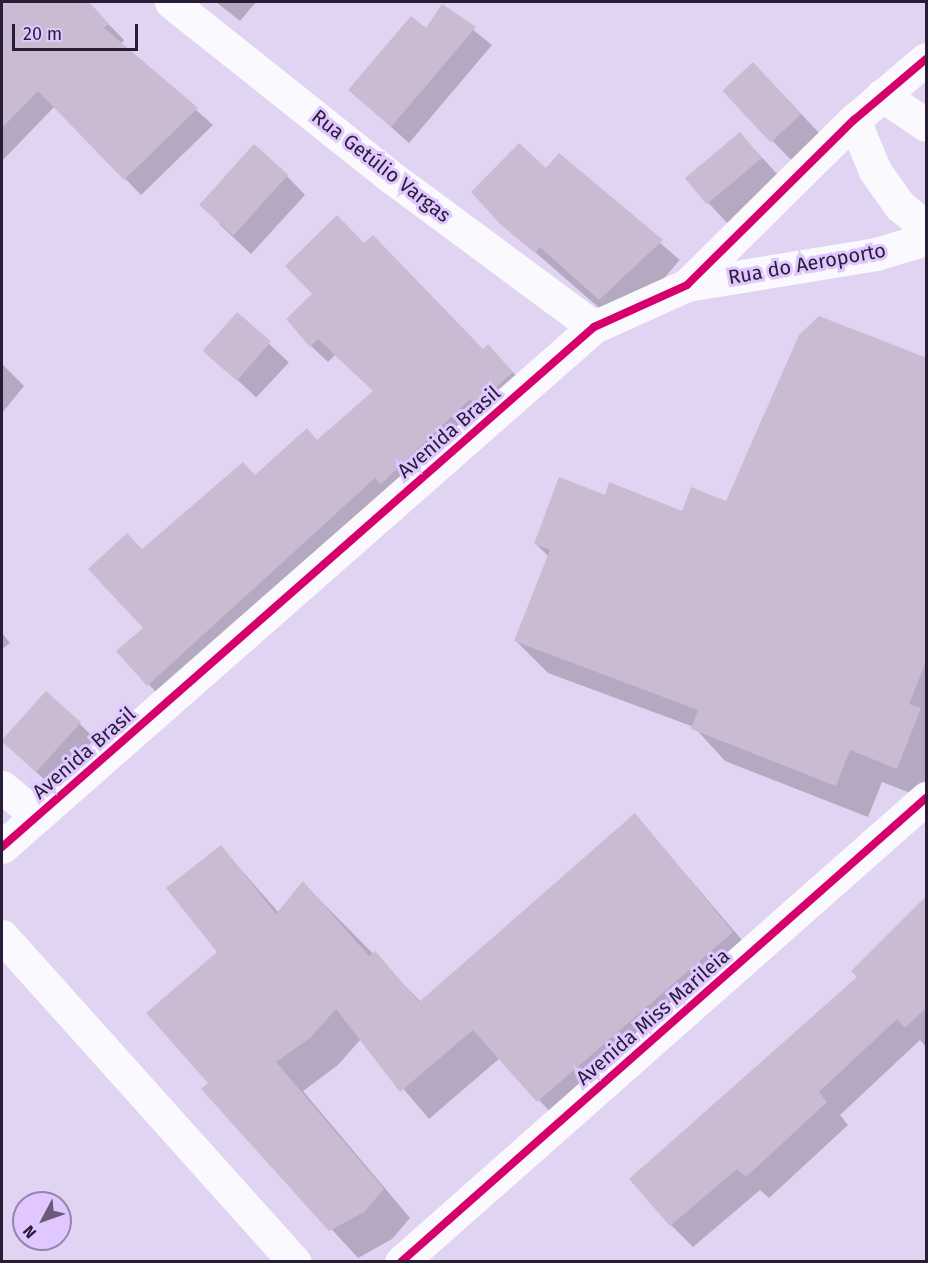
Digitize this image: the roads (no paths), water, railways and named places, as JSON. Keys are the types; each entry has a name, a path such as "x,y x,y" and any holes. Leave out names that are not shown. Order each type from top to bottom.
{"street":[{"name":"Rua Getúlio Vargas","path":"171,2 387,174 594,327"},
{"name":"Avenida Brasil","path":"2,847 594,327 687,285 854,120 927,59"},
{"path":"882,95 927,125"},
{"path":"854,120 874,171 900,206 927,227"},
{"name":"Rua do Aeroporto","path":"687,285 876,254 927,239"},
{"path":"2,787 37,816"},
{"name":"Avenida Miss Marileia","path":"401,1262 927,798"},
{"path":"2,936 295,1262"}]}
